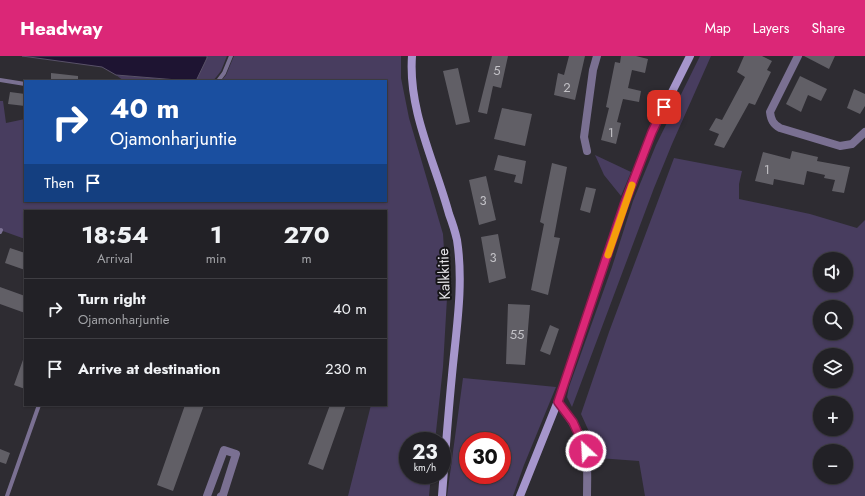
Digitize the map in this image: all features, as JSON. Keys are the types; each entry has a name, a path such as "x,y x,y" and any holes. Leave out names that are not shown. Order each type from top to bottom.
{"main road":[{"name":"Kalkkitie","path":"412,56 411,67 416,104 424,139 442,187 456,240 459,273 458,309 442,496"},
{"path":"520,496 558,402 624,205 652,132 690,56"}],"street":[{"path":"586,151 584,137 593,70 597,56"},
{"path":"798,56 770,112 771,120 774,125 840,146 852,144 865,132"},
{"path":"558,402 573,422 586,451 588,476 586,496"},
{"path":"207,496 224,450 236,454 223,495 221,496"}],"lane":[{"path":"219,80 224,73 230,56"},
{"path":"0,80 24,84"},
{"path":"7,496 39,406"}],"shaded area":[{"path":"22,56 207,56 196,80 116,75 102,67"},
{"path":"207,56 227,56 221,71 214,80 196,80"},
{"path":"234,56 401,56 401,78 409,118 443,234 447,298 443,367 436,432 399,432 399,484 430,484 429,496 348,496 371,406 387,406 387,210 24,210 24,239 0,230 0,101 3,101 6,123 24,119 24,202 387,202 387,80 222,80 226,75"},
{"path":"700,56 711,56 654,188 572,407 567,397 569,387 612,267 633,201 656,145"},
{"path":"116,75 178,80 123,80"},
{"path":"595,155 631,172 621,196 604,175"},
{"path":"674,158 742,171 739,184 739,199 810,214 857,228 865,220 865,496 645,496 639,461 598,458 596,447 581,414 609,332"},
{"path":"463,378 556,387 513,496 447,496 449,484 451,484 451,466"}],"building":[{"path":"492,56 508,56 501,88 493,86 487,114 478,112"},
{"path":"569,56 585,56 575,100 554,95 558,73 564,75"},
{"path":"621,56 636,56 648,59 645,73 632,70 628,88 641,91 639,102 623,99 617,122 621,123 616,144 601,140 609,108 606,107 615,62 620,63"},
{"path":"744,56 762,56 772,61 767,70 771,72 755,105 749,103 724,148 714,145 719,134 709,130 716,118 722,120 745,77 737,72"},
{"path":"804,56 835,56 829,69"},
{"path":"458,68 470,122 456,125 443,71"},
{"path":"51,73 78,76 78,80 51,80"},
{"path":"800,76 827,89 821,101 808,95 801,112 786,104"},
{"path":"854,89 865,94 865,106 860,114 847,108"},
{"path":"10,92 24,94 24,106 8,104"},
{"path":"502,108 532,114 525,146 494,139"},
{"path":"792,151 818,157 817,161 850,167 844,193 832,191 835,180 824,178 825,175 807,171 804,185 774,179 773,185 755,181 763,152 790,159"},
{"path":"498,155 526,161 522,184 514,182 516,175 494,170"},
{"path":"552,163 567,167 554,237 560,238 548,295 531,290 544,224 540,222"},
{"path":"486,176 496,220 479,225 469,180"},
{"path":"586,187 596,189 590,213 580,210"},
{"path":"498,234 506,278 489,283 481,237"},
{"path":"10,248 24,253 24,270 5,263"},
{"path":"0,287 24,296 24,313 0,304"},
{"path":"508,304 530,305 525,365 506,364"},
{"path":"550,325 559,329 550,355 540,351"},
{"path":"24,357 24,389 14,385"},
{"path":"185,406 204,406 173,491 157,485"},
{"path":"330,406 346,406 323,470 308,464"},
{"path":"0,449 10,453 6,464 0,462"}],"slow traffic":[{"path":"608,255 632,185"}],"route":[{"path":"586,451 573,422 558,402 624,205 652,132 664,107"}]}
